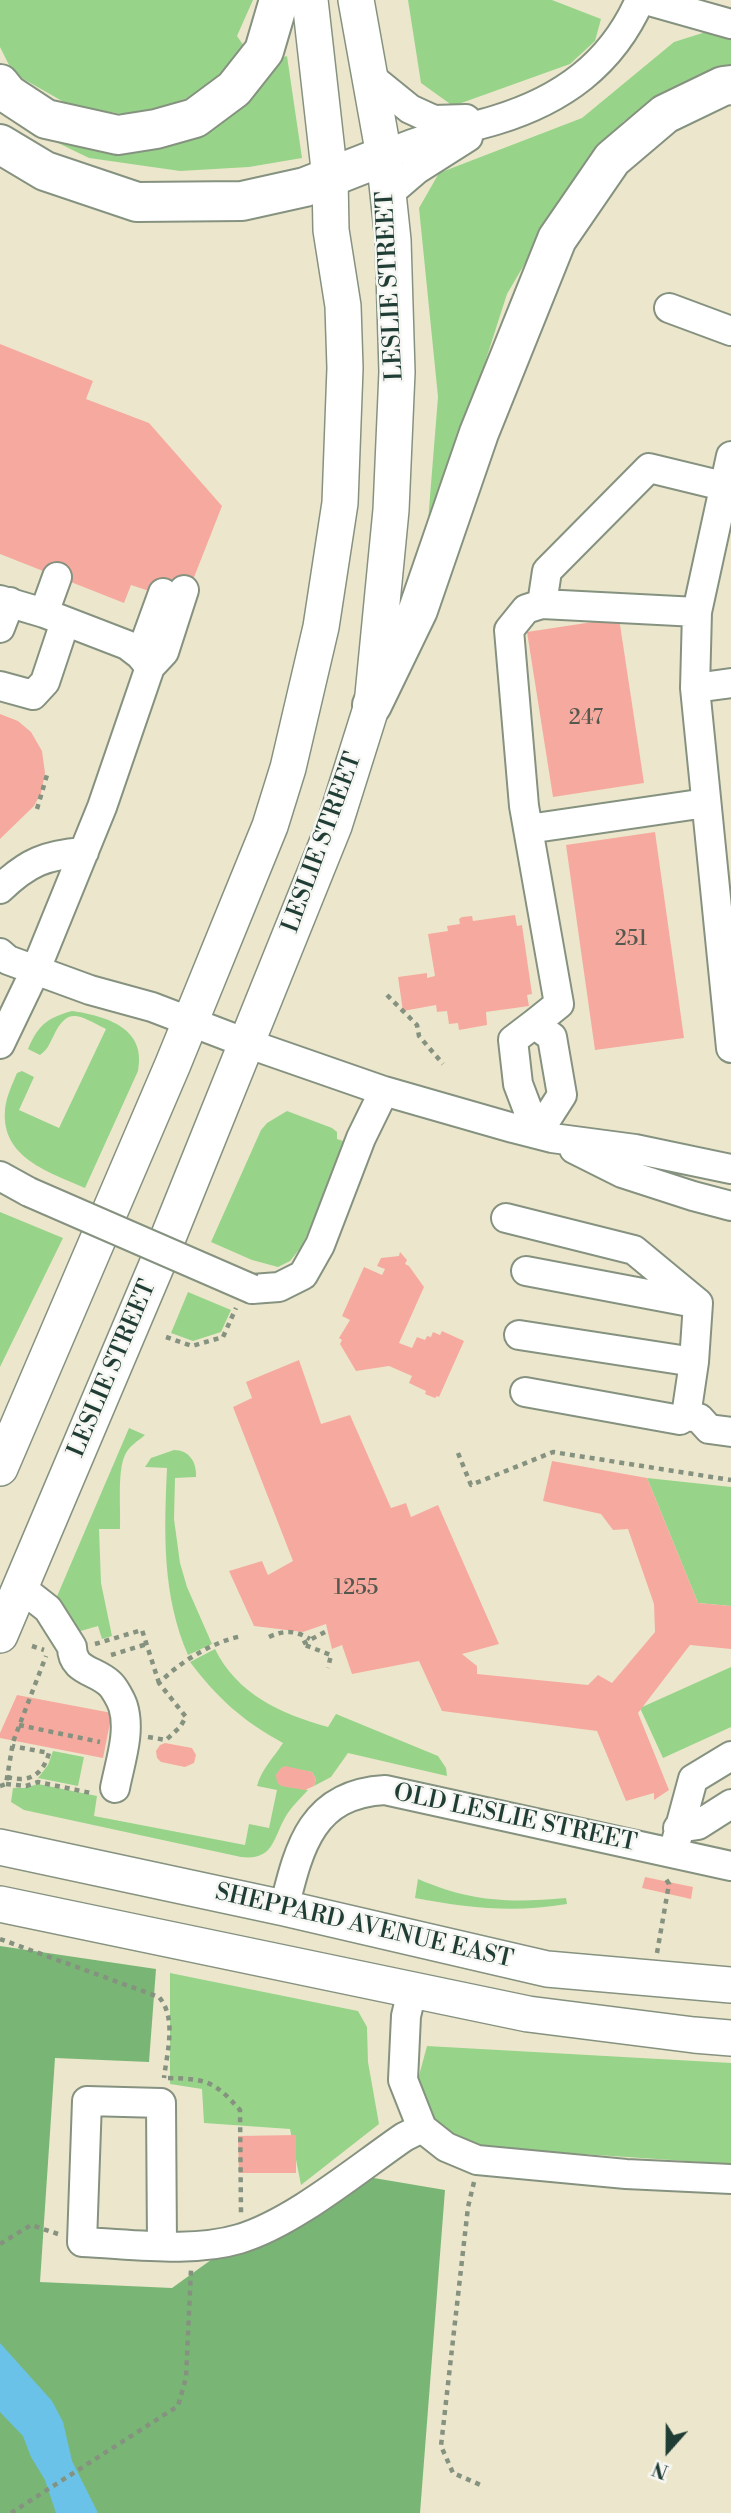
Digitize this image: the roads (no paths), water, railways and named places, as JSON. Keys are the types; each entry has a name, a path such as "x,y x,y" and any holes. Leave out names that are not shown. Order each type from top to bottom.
{"highway":[{"path":"0,84 8,94 46,119 118,135 156,129 195,118 234,89 264,51 279,0"},
{"path":"372,705 418,610 478,433 557,239 612,159 665,114 723,86 731,85"},
{"path":"0,144 45,171 137,202 242,201 305,187 384,156"}],"main road":[{"name":"LESLIE STREET","path":"0,1468 270,827 288,768 321,627 340,503 345,368 343,306 331,230 330,178 310,0"},
{"name":"LESLIE STREET","path":"16,1640 20,1587 161,1255 334,826 372,705 391,510 397,372 393,240 384,156 356,0"},
{"name":"SHEPPARD AVENUE EAST","path":"0,1847 284,1908 547,1969 731,1985"},
{"name":"SHEPPARD AVENUE EAST","path":"0,1903 528,2014 731,2038"}],"street":[{"path":"384,156 405,145 501,118 548,99 582,79 613,45 632,18 640,0"},
{"path":"646,0 731,24"},
{"path":"368,75 410,110 434,120 501,118"},
{"path":"388,194 416,170 501,118"},
{"path":"669,308 731,331"},
{"path":"730,1037 695,688 696,612 727,488 731,456"},
{"path":"542,604 547,571 649,468 727,488"},
{"path":"0,686 33,695 45,682 57,576"},
{"path":"0,1044 36,969 102,807 150,667 164,652 173,592"},
{"path":"0,628 5,601 127,646 140,655 150,667"},
{"path":"696,612 542,604 526,609 509,630 524,806 559,1004 513,1040 518,1084 544,1136 622,1173 731,1206"},
{"path":"695,688 731,683"},
{"path":"528,829 706,803"},
{"path":"0,889 18,872 53,855 83,852"},
{"path":"0,953 8,960 90,990 152,1007 384,1091 544,1136 635,1149 731,1170"},
{"path":"534,1024 552,1037 562,1095 544,1136"},
{"path":"0,1176 244,1299 303,1275 320,1245 361,1138 384,1091"},
{"path":"506,1218 635,1250 698,1303"},
{"path":"526,1271 698,1303"},
{"path":"693,1417 698,1303"},
{"path":"519,1335 694,1362"},
{"path":"525,1392 680,1420 710,1412 731,1416"},
{"path":"693,1417 709,1429 731,1432"},
{"path":"20,1587 48,1609 59,1644 72,1655 79,1666 110,1683 123,1705 115,1738 116,1788"},
{"path":"675,1840 693,1779 731,1756"},
{"name":"OLD LESLIE STREET","path":"284,1908 296,1860 308,1833 328,1810 366,1791 385,1790 675,1840 731,1866"},
{"path":"675,1840 731,1804"},
{"path":"412,1991 406,2016 403,2080 422,2128 446,2147 477,2160 626,2175 731,2179"},
{"path":"162,2246 163,2090 87,2101 82,2242 162,2246 241,2238 282,2221 404,2137 422,2128"}],"water":[{"path":"0,2343 52,2401 63,2422 72,2461 98,2513 56,2513 45,2480 31,2457 23,2436 0,2412"}]}
